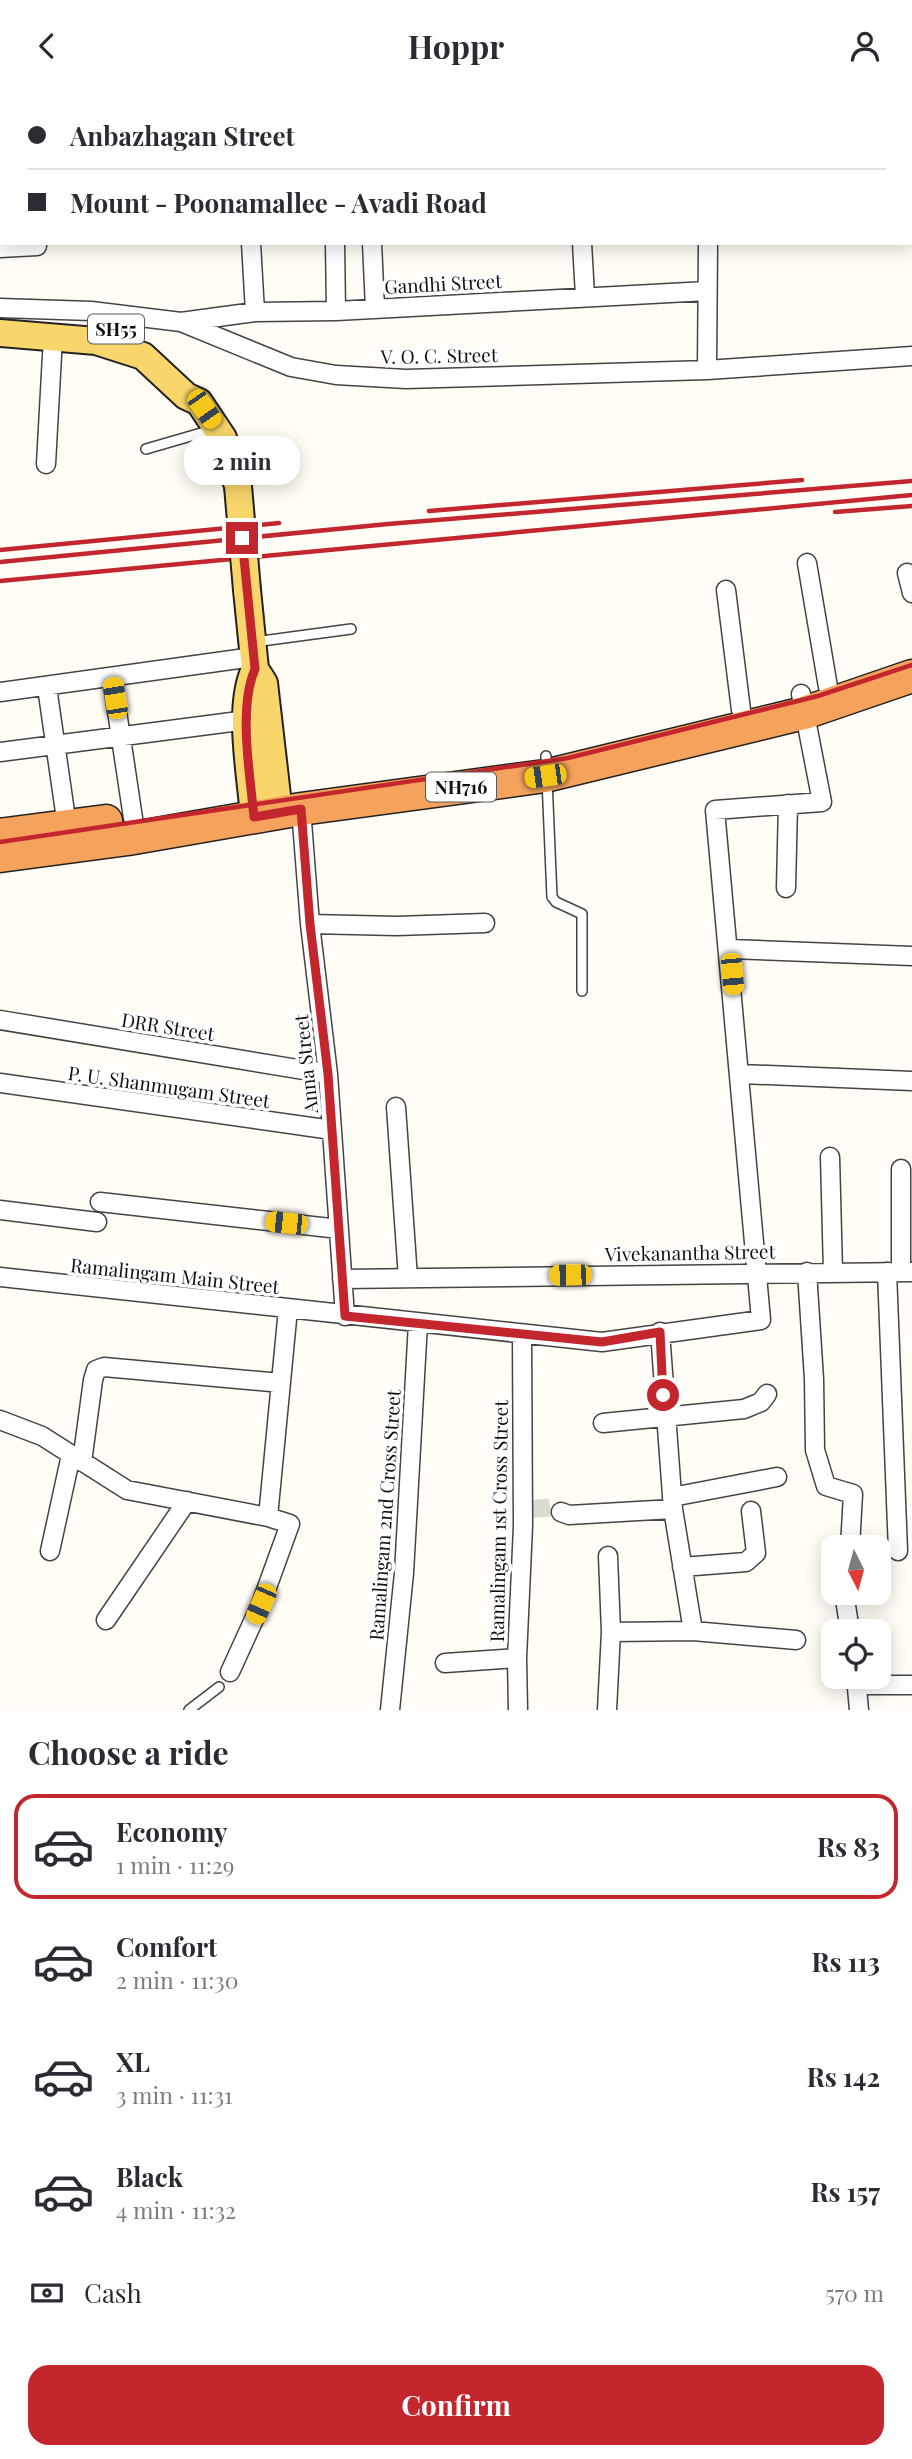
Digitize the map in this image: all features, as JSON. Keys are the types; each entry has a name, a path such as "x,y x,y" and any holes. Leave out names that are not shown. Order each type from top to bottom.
{"highway":[{"path":"546,766 741,711 811,698 912,660"},
{"name":"NH716","path":"0,856 117,827 273,807 546,766 811,698 912,676"},
{"path":"0,835 67,826 117,827"}],"main road":[{"name":"SH55","path":"0,320 97,325 124,331 151,343 172,358 198,388 198,401"},
{"path":"0,333 96,341 143,356 186,396 198,401 223,438 238,486 253,656 248,685 247,720 273,807"},
{"path":"253,656 264,683 273,807"}],"street":[{"path":"0,248 37,245"},
{"path":"251,245 255,311"},
{"path":"335,245 336,311"},
{"path":"372,245 375,308"},
{"path":"582,245 585,296"},
{"path":"707,370 708,245"},
{"name":"Gandhi Street","path":"181,322 255,311 336,311 708,291"},
{"path":"0,308 91,311 181,322"},
{"name":"V. O. C. Street","path":"181,322 291,367 335,375 406,379 707,370 912,356"},
{"path":"46,464 53,337"},
{"path":"345,1316 602,1342 761,1320 730,949 715,810 822,801 811,698 807,563"},
{"path":"907,573 912,593"},
{"path":"726,590 741,711"},
{"path":"0,692 253,656"},
{"path":"112,678 121,736 117,827"},
{"path":"47,687 67,826"},
{"path":"0,752 247,720"},
{"path":"786,888 788,804"},
{"name":"Anna Street","path":"273,807 310,924 328,1074 345,1316"},
{"path":"310,924 397,926 485,923"},
{"path":"730,949 912,955"},
{"name":"DRR Street","path":"0,1020 328,1074"},
{"path":"741,1073 912,1081"},
{"name":"P. U. Shanmugam Street","path":"0,1083 332,1130"},
{"path":"396,1107 408,1278"},
{"path":"830,1157 833,1272"},
{"path":"898,1551 901,1169"},
{"path":"100,1202 339,1229"},
{"path":"0,1210 97,1222"},
{"path":"807,1272 814,1379 815,1450 826,1486 853,1494 850,1535"},
{"name":"Vivekanantha Street","path":"342,1279 900,1272"},
{"name":"Ramalingam Main Street","path":"0,1277 345,1316"},
{"path":"268,1517 288,1309"},
{"name":"Ramalingam 2nd Cross Street","path":"390,1710 404,1573 418,1323"},
{"path":"660,1332 672,1503 693,1631"},
{"name":"Ramalingam 1st Cross Street","path":"518,1710 517,1658 527,1510 522,1334"},
{"path":"50,1551 76,1458 96,1370 104,1367 281,1383"},
{"path":"603,1423 744,1409 761,1402 767,1394"},
{"path":"0,1420 42,1436 127,1490 268,1517 290,1524 261,1604 230,1672"},
{"path":"561,1512 582,1515 636,1509 672,1503 777,1477"},
{"path":"106,1621 187,1501"},
{"path":"682,1567 746,1562 752,1559 756,1553 751,1511"},
{"path":"607,1710 611,1632 608,1556"},
{"path":"611,1632 693,1631 796,1640"},
{"path":"445,1663 517,1658"},
{"path":"891,1683 912,1685"},
{"path":"858,1689 859,1710"}],"lane":[{"path":"146,449 216,428"},
{"path":"253,656 351,629"},
{"path":"546,766 552,897 556,902 582,914 582,991"},
{"path":"189,1710 219,1687"}],"tunnel":[{"path":"532,1509 556,1507 561,1512"}],"railway":[{"path":"429,511 802,480"},
{"path":"0,562 388,524 912,481"},
{"path":"0,581 912,495"},
{"path":"835,512 912,506"},
{"path":"0,550 279,523"},
{"path":"0,842 568,758 818,696 912,665"}],"route":[{"path":"242,538 255,669 248,685 247,720 254,817 301,809 310,924 328,1074 345,1316 602,1342 660,1332 663,1395"}]}
